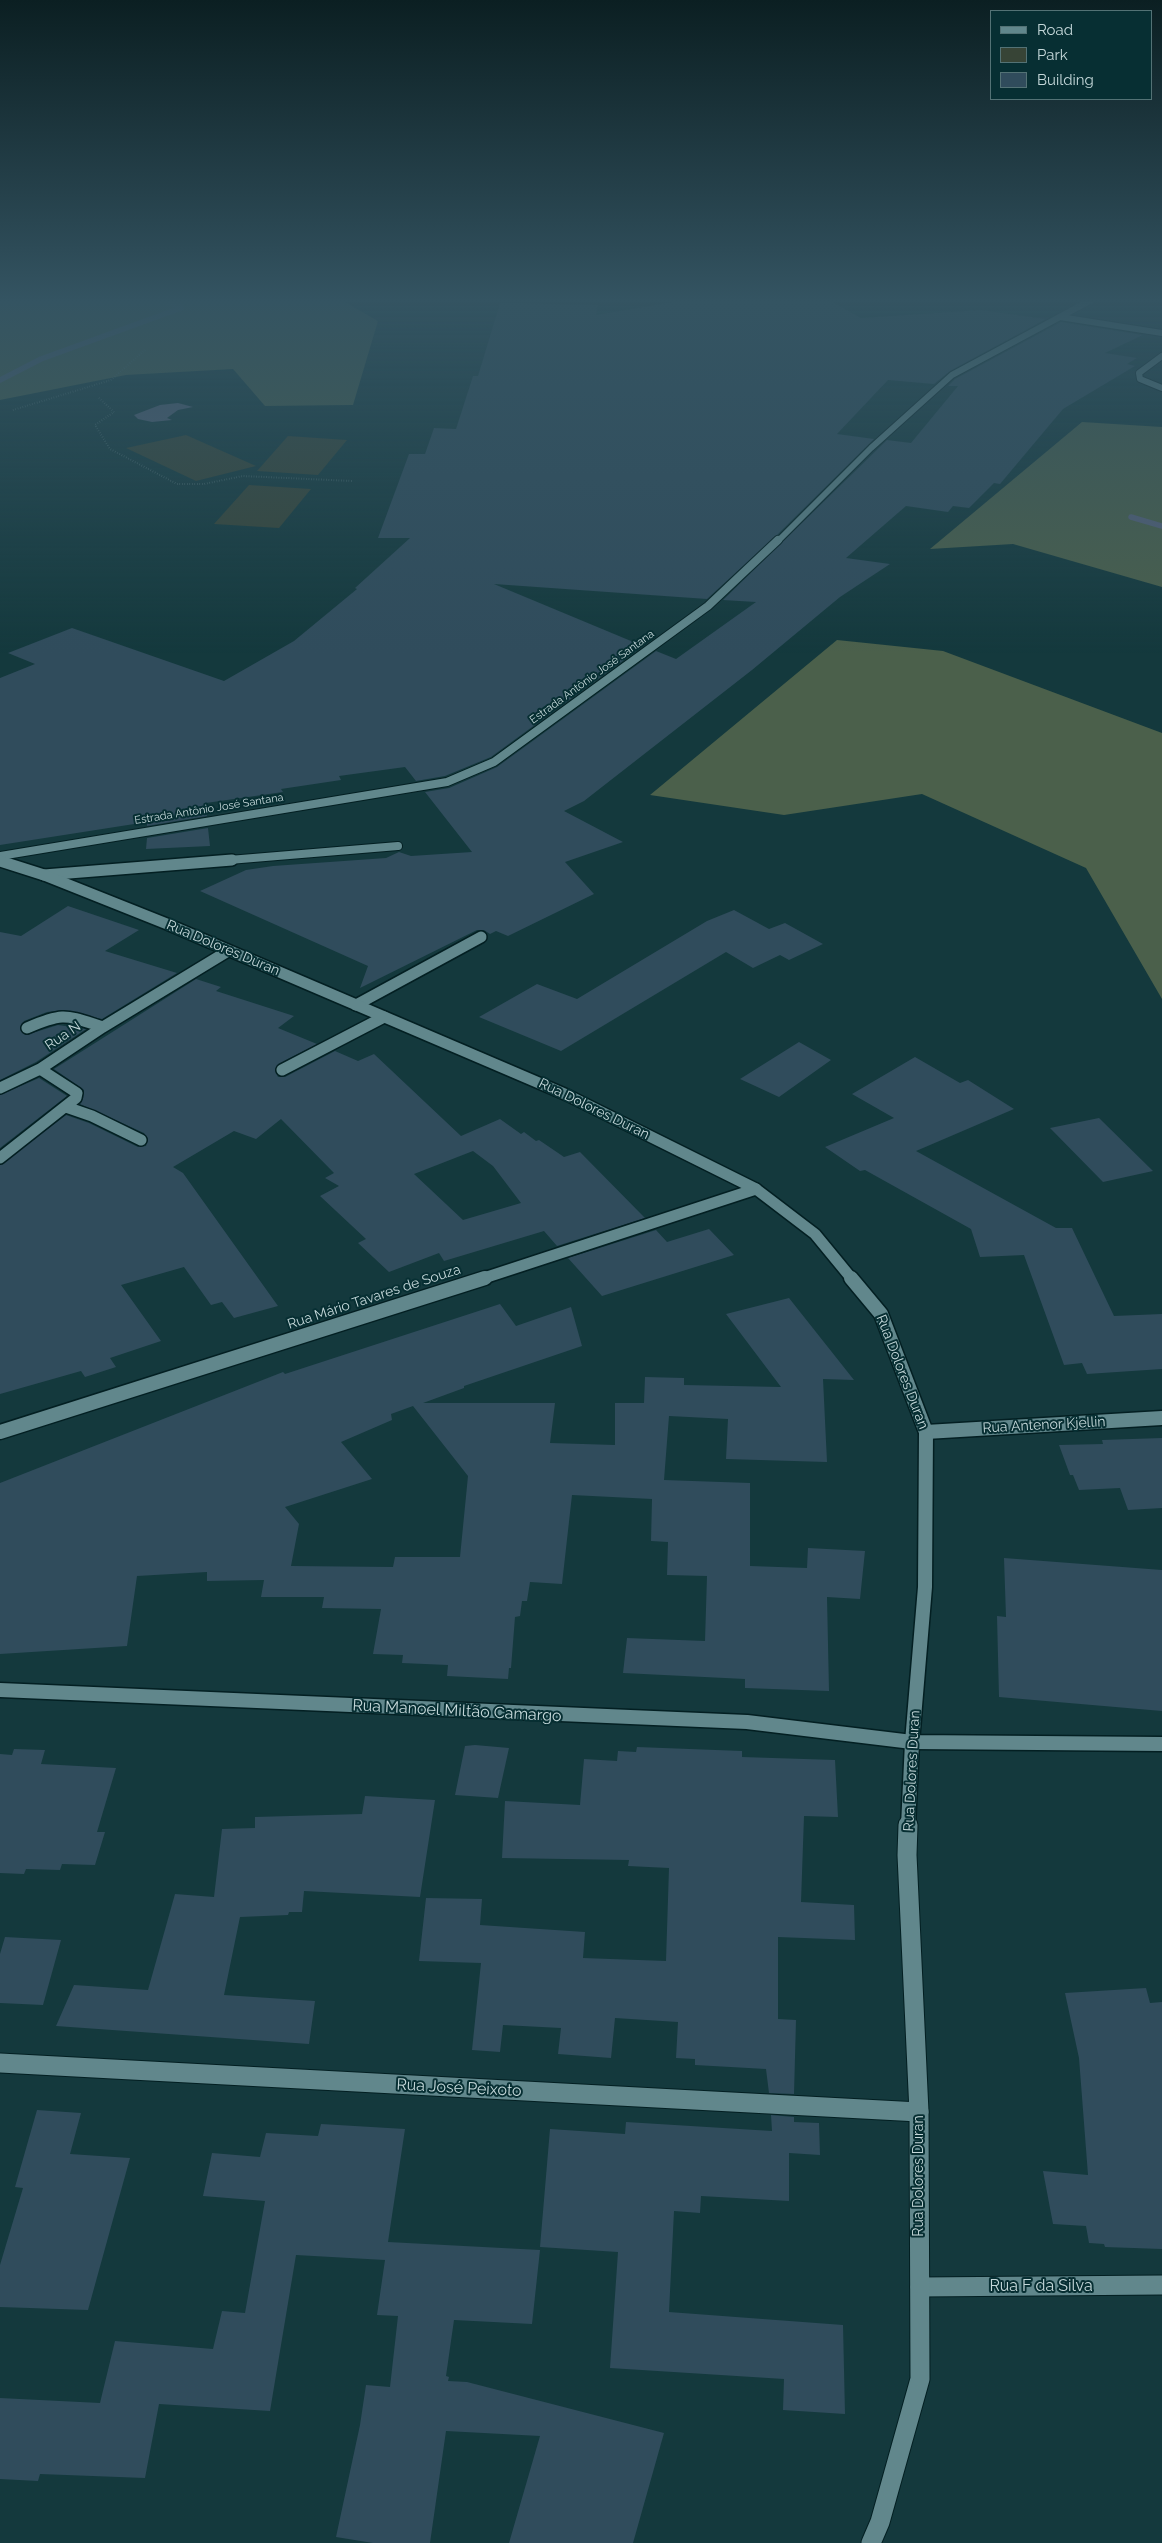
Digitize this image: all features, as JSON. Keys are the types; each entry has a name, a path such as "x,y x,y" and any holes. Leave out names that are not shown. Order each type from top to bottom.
{"street":[{"name":"Estrada Antônio José Santana","path":"0,856 269,810 396,792 447,782 494,762 708,606 810,511 871,448 906,417"},
{"path":"44,874 398,846"},
{"name":"Rua Dolores Duran","path":"0,861 44,874 384,1016 567,1095 756,1189 815,1234 881,1314 926,1432 924,1587 912,1742 907,1855 919,2112 920,2379 880,2522 871,2543"},
{"path":"356,1005 481,938"},
{"name":"Rua N","path":"66,1107 76,1098 77,1093 40,1069 103,1027 228,951"},
{"path":"27,1028 55,1016 71,1017 103,1027"},
{"path":"282,1070 384,1016"},
{"path":"0,1088 40,1069"},
{"path":"0,1158 66,1107 92,1116 141,1140"},
{"name":"Rua Mário Tavares de Souza","path":"0,1432 700,1209 756,1189"},
{"name":"Rua Antenor Kjellin","path":"926,1432 1162,1418"},
{"name":"Rua Manoel Miltão Camargo","path":"0,1690 747,1722 912,1742 1162,1744"},
{"name":"Rua José Peixoto","path":"0,2063 919,2112"},
{"name":"Rua F da Silva","path":"920,2287 1162,2285"}],"path":[{"path":"107,417 95,425 110,449 177,484 204,484 243,476 352,481"}],"green space":[{"path":"1082,422 1162,427 1162,587 1013,544 930,549"},
{"path":"186,435 256,466 196,481 126,448"},
{"path":"288,436 347,440 318,475 257,471"},
{"path":"249,485 311,489 279,528 214,524"},
{"path":"837,640 943,651 1162,733 1162,999 1086,868 922,794 784,815 650,795"}],"water":[{"path":"136,417 169,417 167,418 172,420 152,422"}],"building":[{"path":"460,417 853,417 837,434 874,439 778,534 707,599 494,584 643,646 491,757 445,776 416,781 405,767 339,776 341,780 281,789 283,792 206,803 207,816 147,826 147,822 0,845 0,678 35,664 8,653 72,628 224,681 294,641 357,589 355,588 410,538 378,538 409,454 425,454 434,428 456,429"},
{"path":"933,417 1057,417 1000,484 994,483 969,508 953,506 948,512 906,506 846,558 890,564 840,597 752,670 584,801 564,811 623,842 565,862 594,894 508,936 496,931 490,934 484,930 477,930 360,988 368,966 200,891 246,870 273,866 386,858 399,852 411,856 472,852 425,792 449,788 497,767 656,651 676,659 756,602 723,600 887,440 911,443"},
{"path":"208,828 210,846 146,849 147,838"},
{"path":"68,906 139,930 105,951 177,973 102,1019 64,1010 47,1012 24,1021 20,1028 26,1035 58,1025 86,1029 36,1062 0,1080 0,932 21,936"},
{"path":"734,910 769,929 785,923 823,944 789,960 780,955 753,968 726,952 561,1051 479,1017 537,984 577,999 707,921"},
{"path":"196,979 221,987 216,991 294,1016 278,1028 317,1044 278,1064 275,1070 278,1077 285,1077 335,1051 358,1061 374,1054 461,1136 500,1119 521,1134 524,1132 536,1141 539,1140 564,1157 580,1152 645,1218 557,1246 544,1231 444,1261 439,1253 389,1272 358,1243 366,1239 320,1196 339,1186 325,1178 334,1173 281,1119 256,1139 234,1131 173,1167 183,1173 278,1306 234,1318 222,1302 211,1305 184,1267 121,1285 161,1341 110,1358 116,1367 85,1377 81,1371 0,1394 0,1165 66,1115 89,1123 138,1147 146,1146 148,1139 144,1133 80,1104 83,1099 84,1090 54,1069","holes":["473,1151 493,1166 521,1203 463,1220 414,1174"]},
{"path":"799,1042 831,1060 779,1097 740,1079"},
{"path":"915,1057 960,1083 968,1080 1014,1109 916,1151 1056,1228 1072,1228 1114,1316 1162,1314 1162,1369 1087,1374 1082,1363 1064,1365 1024,1255 980,1257 971,1229 865,1170 860,1171 825,1147 894,1118 852,1094"},
{"path":"39,1078 67,1096 0,1148 0,1095"},
{"path":"1099,1118 1153,1171 1103,1182 1050,1128"},
{"path":"709,1229 734,1255 602,1296 568,1258 656,1230 667,1242"},
{"path":"789,1298 854,1380 823,1379 827,1462 726,1459 728,1419 669,1416 664,1480 750,1483 750,1566 807,1568 808,1548 865,1551 860,1599 827,1597 829,1691 745,1688 745,1679 623,1673 627,1638 705,1641 707,1576 667,1575 668,1542 651,1541 652,1499 572,1495 562,1584 530,1582 527,1601 522,1601 520,1616 515,1617 511,1668 509,1668 508,1679 447,1676 448,1665 402,1663 403,1655 373,1654 381,1609 322,1608 324,1597 261,1597 264,1580 207,1581 207,1572 137,1576 127,1646 0,1654 0,1483 283,1372 285,1374 500,1304 516,1326 571,1307 582,1346 464,1386 464,1388 423,1403 555,1403 550,1443 615,1445 615,1403 644,1403 645,1377 684,1378 684,1385 781,1387 726,1314","holes":["413,1406 468,1476 460,1557 395,1557 393,1567 291,1566 299,1524 285,1507 372,1479 341,1442 392,1420 391,1414"]},
{"path":"1162,1438 1162,1508 1128,1510 1120,1488 1079,1490 1073,1475 1070,1475 1059,1445 1103,1444 1102,1440"},
{"path":"1004,1558 1162,1570 1162,1711 999,1697 997,1616 1006,1617"},
{"path":"465,1746 509,1748 498,1798 455,1795"},
{"path":"637,1747 742,1751 742,1757 835,1760 838,1817 804,1816 801,1902 854,1905 855,1940 778,1937 778,2019 796,2020 794,2094 769,2093 766,2069 695,2065 695,2059 676,2058 678,2022 615,2018 611,2058 558,2054 561,2028 503,2025 500,2052 472,2050 481,1963 419,1961 426,1898 482,1899 480,1925 585,1932 583,1958 666,1961 669,1868 628,1866 629,1860 502,1858 505,1801 580,1805 584,1759 617,1761 618,1751 636,1752"},
{"path":"14,1749 45,1750 41,1764 116,1768 97,1832 105,1832 95,1865 62,1864 60,1870 26,1869 24,1874 0,1873 0,1754 12,1755"},
{"path":"365,1796 435,1800 420,1897 304,1891 302,1912 289,1912 288,1915 240,1917 224,1995 315,2001 309,2044 56,2026 74,1985 148,1990 175,1894 214,1897 222,1829 255,1828 255,1817 362,1814"},
{"path":"5,1937 61,1940 43,2005 0,2003 0,1954"},
{"path":"1146,1988 1150,2003 1162,2002 1162,2249 1105,2247 1104,2244 1089,2243 1086,2226 1053,2224 1043,2171 1088,2175 1079,2058 1065,1993"},
{"path":"37,2110 81,2113 70,2154 130,2158 88,2310 0,2307 0,2265 23,2188 15,2187"},
{"path":"771,2115 794,2117 794,2122 819,2123 820,2155 789,2153 789,2201 701,2196 700,2213 674,2211 669,2312 843,2325 845,2414 783,2410 784,2379 610,2368 618,2252 540,2247 550,2129 625,2134 626,2122 772,2131"},
{"path":"321,2124 405,2129 388,2242 540,2250 532,2324 454,2320 446,2376 449,2377 448,2381 467,2382 664,2433 633,2543 509,2543 540,2436 446,2431 430,2543 373,2543 336,2537 360,2425 366,2385 390,2387 398,2316 377,2315 385,2260 296,2255 270,2411 159,2404 145,2478 40,2474 38,2481 0,2479 0,2398 100,2403 115,2341 213,2349 222,2311 245,2313 265,2201 203,2196 212,2153 260,2157 266,2133 318,2136"}],"waterway":[{"path":"1131,517 1162,526"}]}
